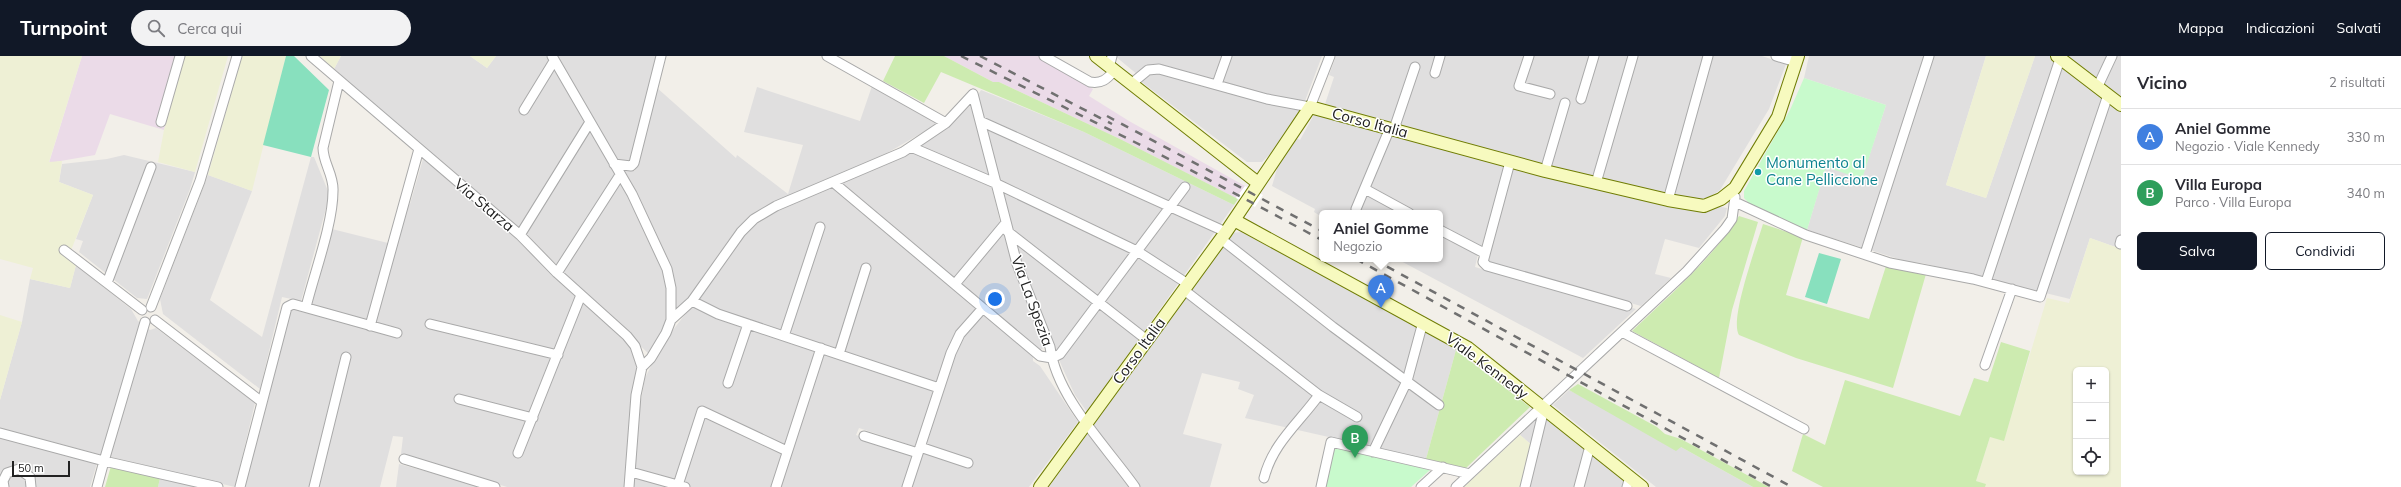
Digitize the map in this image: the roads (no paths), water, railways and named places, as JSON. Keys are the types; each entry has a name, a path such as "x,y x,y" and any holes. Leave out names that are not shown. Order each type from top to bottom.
{"street":[{"path":"161,122 180,56"},
{"path":"237,56 200,181 146,308 141,316 262,402"},
{"name":"Via Starza","path":"311,56 520,236 557,273 627,336 635,346 642,367"},
{"path":"614,164 631,166 634,163 661,56"},
{"path":"671,320 679,315 692,301 741,232 754,219 776,206 911,147 946,123 827,56"},
{"path":"1044,56 1090,82 1102,82 1112,64"},
{"path":"1096,56 1112,64 1131,84 1258,183"},
{"path":"1217,84 1227,56"},
{"path":"1131,84 1153,68 1217,84 1267,99 1310,107 1330,56"},
{"path":"1435,74 1440,56"},
{"path":"1529,56 1519,86 1550,94"},
{"path":"1581,99 1594,56"},
{"path":"1596,183 1633,56"},
{"path":"1668,200 1708,56"},
{"path":"1776,56 1797,59"},
{"path":"1865,254 1929,56"},
{"path":"2097,88 2112,56"},
{"path":"1986,282 2059,58 2121,105"},
{"path":"524,110 553,59 632,194 667,269 671,288 671,320 662,340 651,358 642,367 636,395 631,472 628,487"},
{"name":"Corso Italia","path":"1040,487 1224,235 1310,107 1392,128 1545,171 1668,200 1704,206 1721,199 1735,188 1778,117 1797,59"},
{"path":"1356,209 1392,128 1415,67"},
{"path":"306,307 332,206 333,181 323,157 323,148 339,81"},
{"name":"Via La Spezia","path":"946,123 973,94 1006,228 1017,264 1050,347 1059,378 1086,423 1135,487"},
{"path":"1735,202 1806,235 1890,263 1986,282 2040,297 2108,95"},
{"path":"1545,171 1565,103"},
{"path":"980,121 1171,206 1224,235 1333,327 1439,406"},
{"path":"520,236 590,122"},
{"path":"911,147 995,183 1137,251 1186,287 1318,395 1357,417"},
{"path":"370,326 419,149"},
{"path":"1510,162 1484,253 1483,262 1487,266 1627,306"},
{"path":"106,283 151,167"},
{"path":"557,273 620,175"},
{"path":"833,182 1040,356 1052,358 1060,354 1185,187"},
{"path":"1456,487 1683,275 1725,229 1732,219 1735,202 1735,188"},
{"path":"1365,189 1404,210"},
{"name":"Viale Kennedy","path":"1234,220 1423,322 1468,348 1590,446 1628,482 1642,487"},
{"path":"784,336 820,227"},
{"path":"955,284 1006,228 1098,303 1147,340"},
{"path":"1443,232 1484,253"},
{"path":"64,250 106,283 146,308 156,312 150,321 104,461 97,487"},
{"path":"839,354 866,268"},
{"path":"1985,365 2012,289"},
{"path":"518,453 581,295"},
{"path":"692,301 718,314 939,388"},
{"path":"240,487 287,307 293,304 306,307 397,334"},
{"path":"907,487 951,353 960,334 983,308"},
{"path":"1373,452 1407,381 1423,322"},
{"path":"430,324 558,355"},
{"path":"728,383 748,324"},
{"path":"1622,332 1804,430"},
{"path":"776,487 821,348"},
{"path":"314,487 346,357"},
{"path":"1264,478 1268,460 1278,444 1318,395"},
{"path":"459,399 533,418"},
{"path":"1525,487 1542,408"},
{"path":"631,472 682,486 702,411 787,451"},
{"path":"0,434 104,461 218,487"},
{"path":"864,436 968,463"},
{"path":"1321,487 1330,442 1470,474"},
{"path":"1579,487 1590,446"},
{"path":"404,459 495,487"},
{"path":"1422,487 1443,467"},
{"path":"4,487 3,481 7,473 19,469 30,477 30,487"}],"railway":[{"path":"961,56 1185,167 1319,238"},
{"path":"980,56 1112,124"},
{"path":"1107,116 1319,229"},
{"path":"1361,262 1772,487"},
{"path":"1379,262 1792,487"}],"place":[{"name":"Monumento al Cane Pelliccione","path":"1758,172"},
{"name":"Aniel Gomme","path":"1381,308"},
{"name":"Villa Europa","path":"1355,458"}]}
